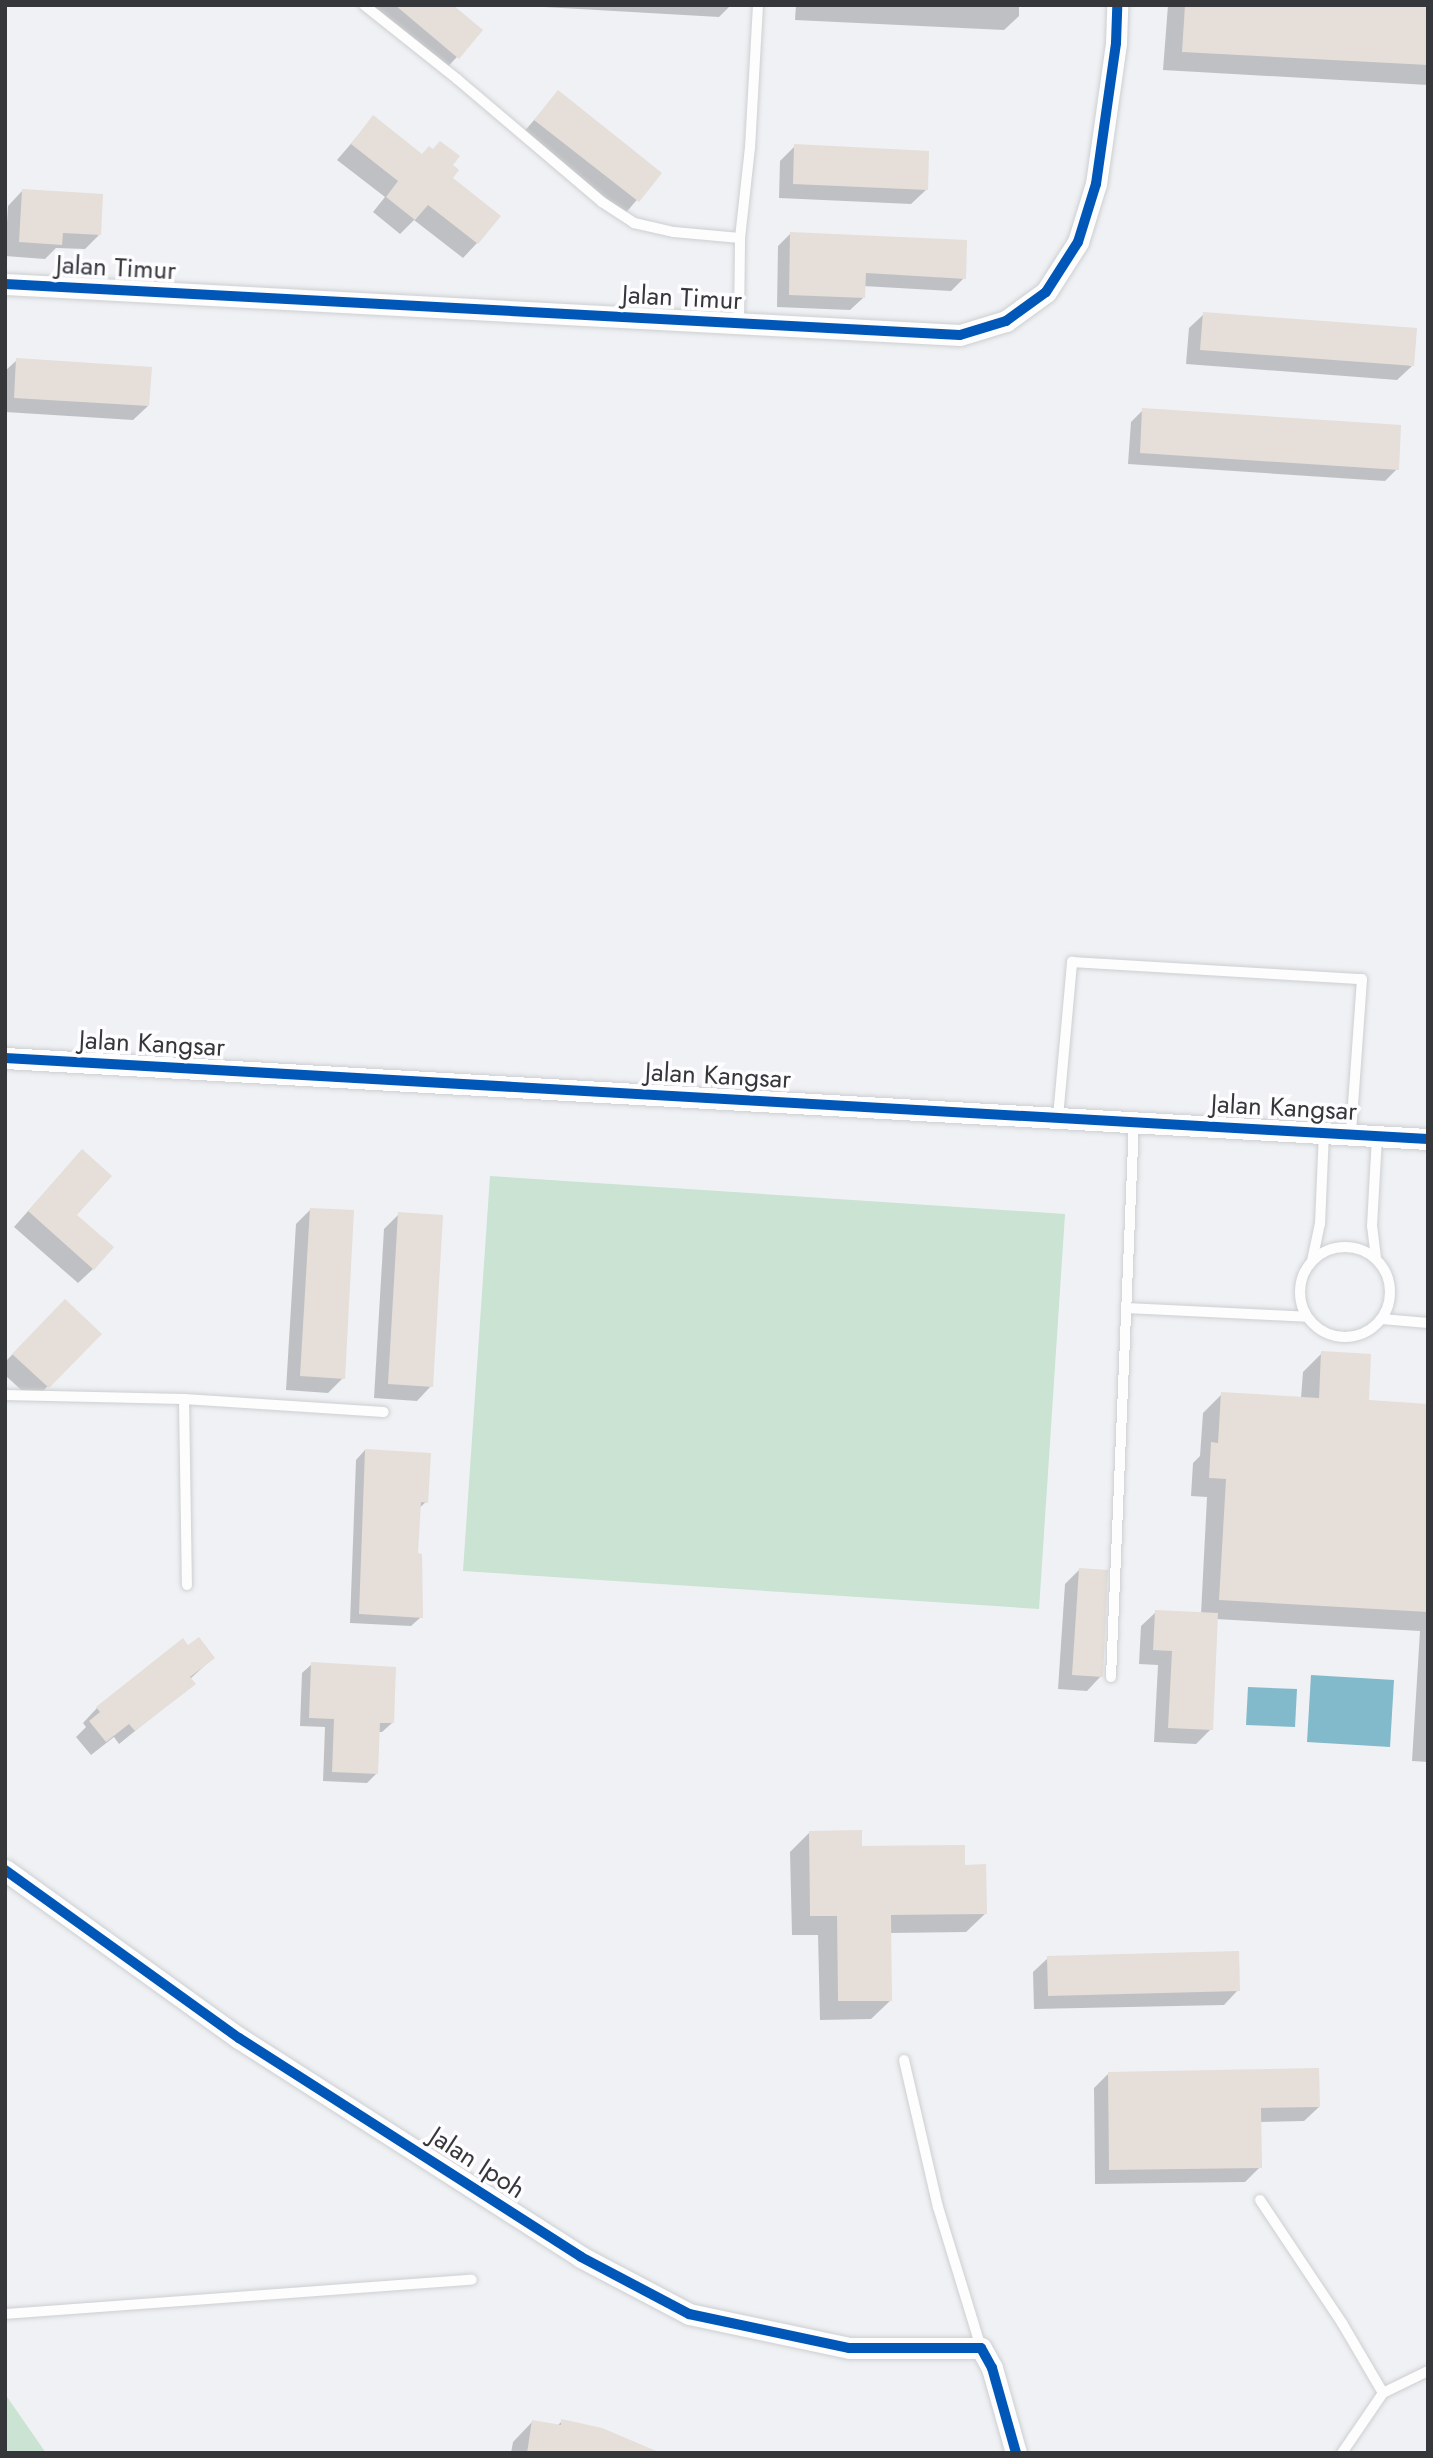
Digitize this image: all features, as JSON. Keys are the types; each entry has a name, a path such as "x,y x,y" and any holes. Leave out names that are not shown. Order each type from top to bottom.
{"street":[{"name":"Jalan Timur","path":"5,285 960,335 1006,321 1046,292 1077,242 1096,184 1116,43 1117,5"},
{"name":"Jalan Kangsar","path":"5,1058 1428,1139"},
{"name":"Jalan Ipoh","path":"5,1870 239,2038 581,2257 689,2314 849,2348 981,2348"},
{"path":"981,2348 992,2368 1016,2453"}],"lane":[{"path":"364,5 457,79 602,202 634,223 674,232 740,238"},
{"path":"739,324 740,238 750,148 758,5"},
{"path":"1058,1117 1072,962 1086,962 1362,979 1351,1134"},
{"path":"1111,1677 1134,1122"},
{"path":"1312,1261 1320,1224 1324,1133"},
{"path":"1376,1258 1351,1247 1323,1252 1312,1261 1304,1273 1300,1288 1307,1317 1323,1331 1343,1337 1365,1333 1382,1319 1389,1304 1391,1288 1386,1272 1376,1258 1372,1226 1377,1136"},
{"path":"1126,1308 1307,1317"},
{"path":"1382,1319 1428,1324"},
{"path":"5,1395 184,1399 384,1412"},
{"path":"184,1399 187,1585"},
{"path":"904,2060 938,2207 981,2348"},
{"path":"1260,2200 1342,2323 1383,2393"},
{"path":"5,2314 472,2280"},
{"path":"1342,2453 1383,2393 1428,2371"}],"green space":[{"path":"490,1176 1065,1214 1039,1609 463,1571"},
{"path":"5,2394 46,2453 5,2453"}],"water":[{"path":"1311,1675 1394,1680 1390,1747 1307,1742"},
{"path":"1248,1687 1297,1689 1295,1727 1246,1725"}],"building":[{"path":"395,5 453,5 483,30 459,59"},
{"path":"1185,5 1428,5 1428,65 1182,52"},
{"path":"558,90 662,173 639,202 534,120"},
{"path":"373,115 422,154 429,146 433,149 440,141 460,156 453,165 459,170 453,178 501,216 478,244 428,205 415,220 386,197 398,181 351,144"},
{"path":"794,144 929,151 928,190 793,184"},
{"path":"22,189 103,194 101,235 63,233 62,245 19,242"},
{"path":"790,232 967,240 966,279 866,273 865,298 789,295"},
{"path":"1203,312 1417,328 1414,366 1200,350"},
{"path":"16,358 152,367 149,406 14,398"},
{"path":"1142,408 1401,425 1399,470 1140,453"},
{"path":"82,1149 112,1176 77,1215 114,1247 94,1270 28,1211"},
{"path":"310,1208 354,1210 345,1379 300,1376"},
{"path":"398,1212 443,1215 433,1387 388,1384"},
{"path":"65,1299 102,1334 49,1388 12,1354"},
{"path":"1321,1351 1371,1354 1369,1400 1428,1404 1428,1612 1219,1600 1226,1479 1209,1478 1211,1442 1218,1443 1221,1392 1319,1398"},
{"path":"365,1449 431,1453 428,1503 421,1502 418,1553 422,1554 423,1618 359,1614"},
{"path":"1079,1568 1108,1570 1103,1677 1072,1675"},
{"path":"1155,1610 1218,1613 1213,1730 1168,1728 1172,1651 1153,1650"},
{"path":"199,1637 215,1658 190,1677 196,1684 135,1731 129,1724 106,1742 89,1721 100,1712 96,1707 183,1638 188,1645"},
{"path":"311,1662 396,1667 394,1723 380,1723 378,1774 332,1772 334,1719 309,1718"},
{"path":"862,1830 862,1846 965,1845 965,1865 986,1864 987,1914 891,1915 892,2001 838,2001 837,1916 810,1916 809,1831"},
{"path":"1239,1951 1240,1991 1048,1996 1047,1956"},
{"path":"1319,2068 1320,2107 1261,2108 1262,2168 1109,2170 1108,2072"},
{"path":"561,2419 602,2428 661,2453 527,2453 532,2420 561,2425"}],"cycle path":[{"path":"5,284 960,335 1006,321 1046,292 1078,242 1096,184 1116,43 1117,5"},
{"path":"5,1058 1428,1139"},
{"path":"5,1870 239,2038 581,2257 689,2314 849,2348 981,2348 992,2368 1016,2453"}]}
